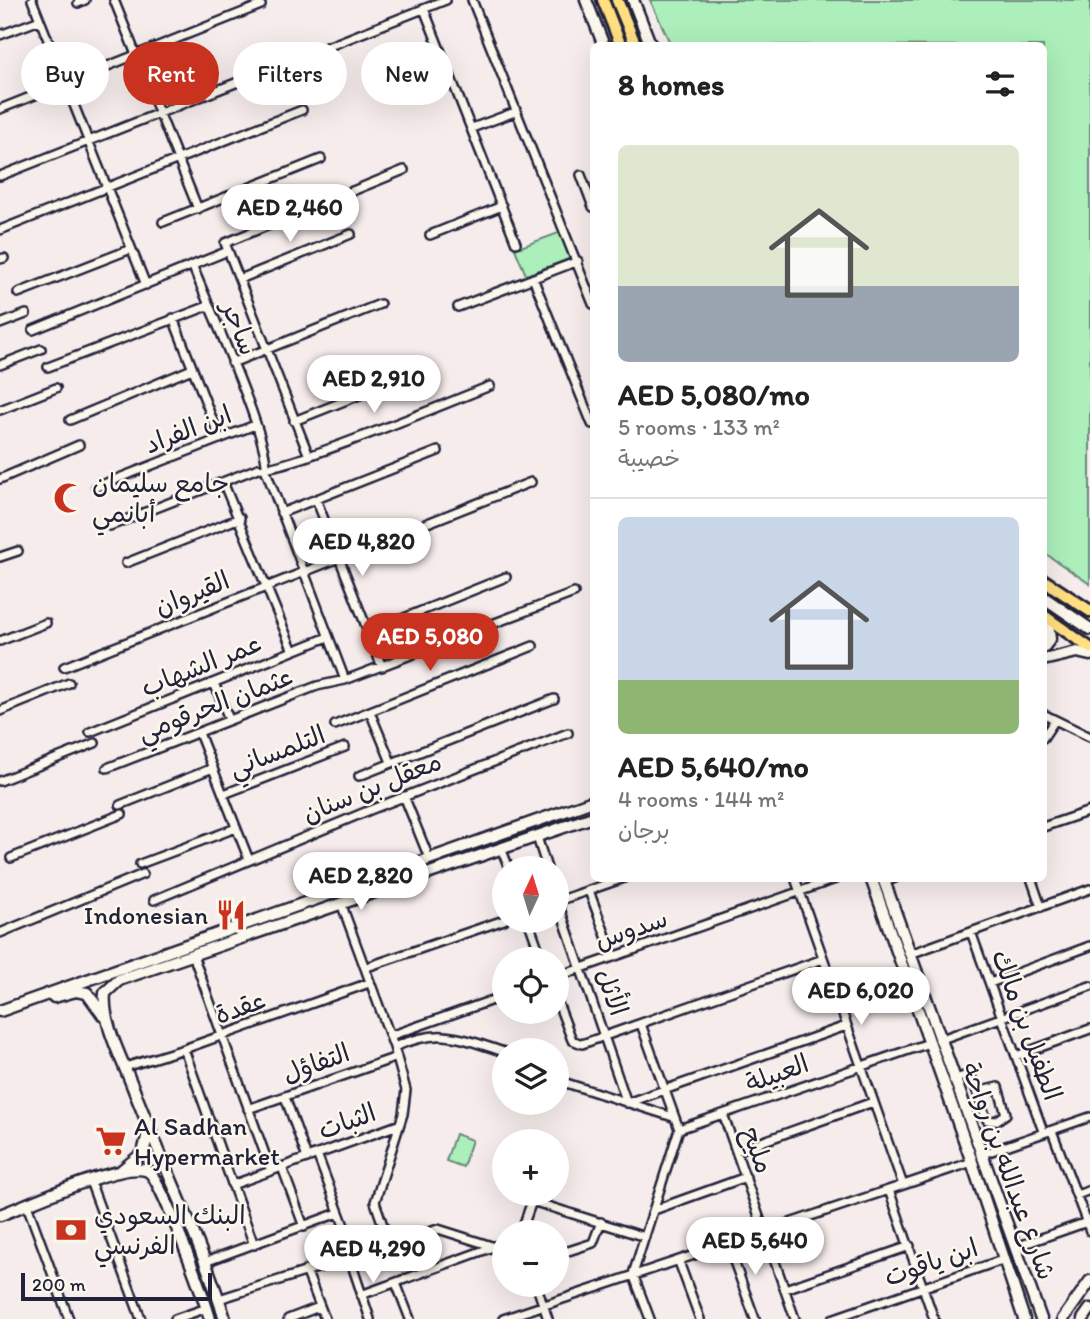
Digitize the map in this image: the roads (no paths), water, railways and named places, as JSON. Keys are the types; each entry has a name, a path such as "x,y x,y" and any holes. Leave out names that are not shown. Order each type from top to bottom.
{"main road":[{"path":"603,0 619,42"},
{"path":"617,0 634,42"},
{"path":"1047,583 1090,611"},
{"path":"1047,617 1090,648"}],"street":[{"path":"32,0 49,42"},
{"path":"114,0 131,42"},
{"path":"0,176 446,0"},
{"path":"472,0 514,112 590,295"},
{"path":"586,0 602,42"},
{"path":"633,0 649,42"},
{"path":"168,42 261,5"},
{"path":"424,9 516,243"},
{"path":"0,36 40,20"},
{"path":"0,108 21,100"},
{"path":"74,105 146,285"},
{"path":"157,105 198,209"},
{"path":"0,230 302,110"},
{"path":"472,128 514,112"},
{"path":"163,222 321,159"},
{"path":"33,330 192,267 227,247 404,170"},
{"path":"581,175 590,199"},
{"path":"430,235 502,206"},
{"path":"240,279 351,234"},
{"path":"227,247 309,456"},
{"path":"18,293 131,249"},
{"path":"458,307 578,261"},
{"name":"ساجر","path":"192,267 255,425 267,461 266,471 345,680"},
{"path":"533,278 590,419"},
{"path":"232,363 380,304"},
{"path":"48,367 208,306"},
{"path":"0,324 26,314"},
{"path":"173,318 220,439"},
{"path":"0,365 41,349"},
{"path":"70,420 192,369"},
{"path":"295,421 410,375"},
{"path":"110,526 258,468 266,471 309,456 490,386"},
{"path":"0,410 56,388"},
{"name":"ابن الفراد","path":"96,487 255,425"},
{"path":"0,479 79,445"},
{"path":"281,513 438,451"},
{"path":"223,482 293,651"},
{"name":"القيروان","path":"64,667 531,482"},
{"path":"316,499 382,667"},
{"path":"126,564 240,518"},
{"path":"0,557 18,551"},
{"path":"369,632 506,577"},
{"name":"عثمان الحرقومي","path":"107,768 317,686 382,667 574,593"},
{"path":"1047,600 1090,629"},
{"path":"0,641 46,623"},
{"path":"1047,625 1050,639 1047,643"},
{"name":"عمر الشهاب","path":"90,732 328,636"},
{"path":"335,725 533,646"},
{"path":"1047,659 1077,652 1090,655"},
{"path":"0,711 69,683"},
{"path":"214,683 229,719"},
{"path":"359,776 554,699"},
{"path":"370,712 391,762"},
{"path":"1047,716 1090,737"},
{"path":"1047,732 1055,720"},
{"path":"199,733 249,860"},
{"name":"معقل بن سنان","path":"154,900 404,796 568,733"},
{"path":"0,781 95,743"},
{"name":"التلمساني","path":"224,794 345,747"},
{"path":"11,858 213,768"},
{"path":"404,796 429,858"},
{"path":"0,1011 590,802"},
{"path":"1047,826 1090,811"},
{"path":"107,1021 105,993 119,980 590,818"},
{"path":"140,864 236,828"},
{"path":"537,837 543,856"},
{"path":"501,848 504,856"},
{"path":"0,933 143,874"},
{"path":"569,896 613,882"},
{"path":"796,882 903,1185"},
{"name":"سدوس","path":"569,973 827,882"},
{"name":"شارع عبدالله بن رواحة","path":"873,882 976,1159 1016,1247 1041,1319"},
{"name":"شارع عبدالله بن رواحة","path":"888,882 934,1041 953,1080 1024,1319"},
{"path":"1032,882 1041,907"},
{"path":"909,954 1090,889"},
{"path":"589,891 614,957"},
{"path":"341,903 367,967 369,983 394,1047 406,1090 403,1114 374,1202 390,1246"},
{"path":"367,967 492,924"},
{"name":"الطفيل بن مالك","path":"971,932 1043,1132"},
{"name":"الأثل","path":"569,933 627,1103"},
{"path":"989,983 1090,946"},
{"path":"193,955 271,1171"},
{"path":"566,1024 572,1040 582,1044 823,959"},
{"name":"عقدة","path":"125,1067 184,1049 369,983"},
{"name":"العبيلة","path":"679,1129 1090,986"},
{"path":"42,997 53,998 75,991 87,993 107,1021 149,1132 205,1262 225,1319"},
{"path":"390,1036 492,1000"},
{"path":"641,1024 679,1129 633,1275 650,1319"},
{"path":"627,1103 846,1026"},
{"path":"1016,1056 1090,1029"},
{"path":"394,1047 424,1034 454,1037 492,1048"},
{"path":"184,1049 254,1245"},
{"name":"التفاؤل","path":"248,1109 397,1056"},
{"path":"953,1080 970,1074 976,1093 987,1120 996,1121 1006,1114 998,1087 976,1093"},
{"path":"569,1084 673,1117"},
{"path":"285,1097 307,1158"},
{"path":"736,1151 873,1102"},
{"name":"مليح","path":"723,1114 795,1319"},
{"path":"503,1319 889,1190 1090,1117"},
{"name":"الثبات","path":"232,1185 398,1125"},
{"name":"الطفيل بن مالك","path":"1052,1131 1090,1231"},
{"path":"0,1215 121,1170 143,1153 149,1132"},
{"path":"317,1154 352,1247 361,1295 370,1319"},
{"path":"282,1167 304,1227"},
{"path":"121,1170 146,1170 155,1177 210,1319"},
{"path":"654,1210 746,1177"},
{"path":"90,1181 141,1319"},
{"path":"889,1190 934,1319"},
{"path":"1077,1195 1090,1190"},
{"path":"525,1220 532,1201 645,1237"},
{"path":"27,1205 69,1319"},
{"path":"205,1262 338,1213"},
{"path":"569,1251 593,1243 601,1222"},
{"name":"ابن ياقوت","path":"1016,1247 1087,1222"},
{"path":"219,1299 438,1229 492,1246"},
{"path":"729,1245 755,1319"},
{"path":"785,1289 910,1246"},
{"path":"361,1295 492,1248"},
{"name":"ابن ياقوت","path":"831,1319 923,1285 1005,1259"},
{"path":"679,1262 700,1319"},
{"path":"306,1270 325,1319"},
{"path":"1063,1319 1090,1281"},
{"path":"396,1283 410,1319"},
{"path":"540,1297 548,1319"},
{"path":"288,1319 319,1307"},
{"path":"175,1319 207,1308"},
{"path":"1083,1319 1090,1310"}],"place":[{"name":"جامع سليمان أبانمي","path":"69,498"},
{"name":"Indonesian","path":"231,915"},
{"name":"Al Sadhan Hypermarket","path":"111,1141"},
{"name":"البنك السعودي الفرنسي","path":"71,1230"}]}
